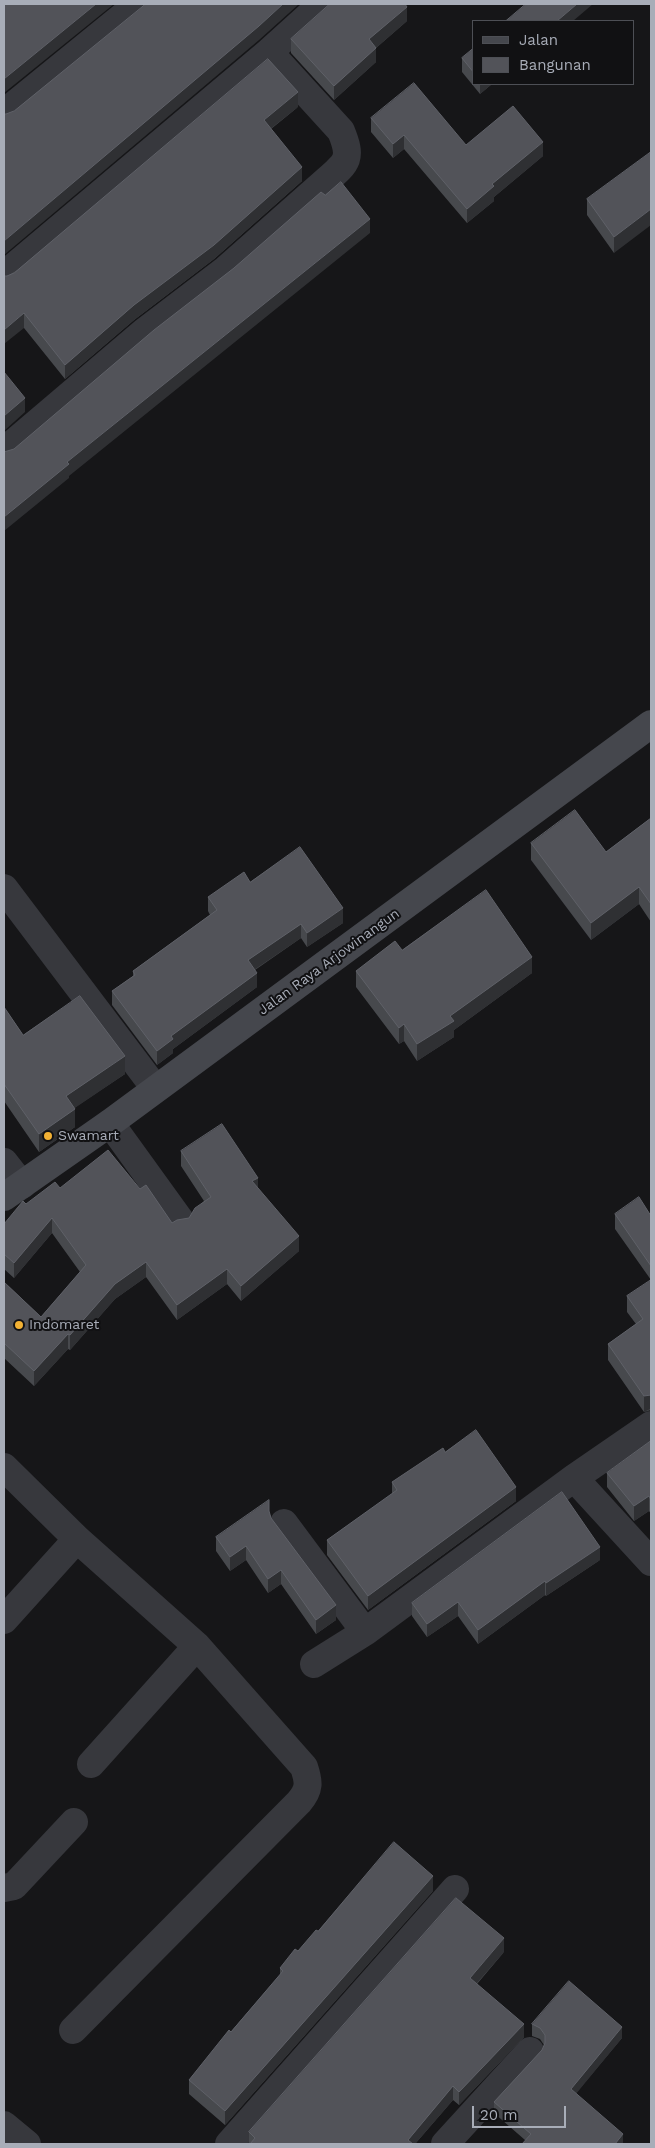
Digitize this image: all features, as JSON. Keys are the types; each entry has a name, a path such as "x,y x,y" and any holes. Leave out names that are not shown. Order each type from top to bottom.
{"main road":[{"name":"Jalan Raya Arjowinangun","path":"13,1191 110,1122 651,724"}],"street":[{"path":"4,113 138,4"},
{"path":"4,275 269,52 322,4"},
{"path":"4,451 144,332 224,271 344,165 348,155 347,146 341,131 269,52"},
{"path":"4,888 155,1088"},
{"path":"110,1122 180,1220"},
{"path":"4,1162 13,1191"},
{"path":"314,1664 365,1632 574,1478 651,1425"},
{"path":"4,1467 77,1539 196,1646 304,1767 308,1778 307,1792 73,2030"},
{"path":"574,1478 651,1562"},
{"path":"284,1523 365,1632"},
{"path":"4,1620 77,1539"},
{"path":"91,1764 196,1646"},
{"path":"4,1888 14,1886 74,1822"},
{"path":"229,2144 455,1889"},
{"path":"446,2144 530,2051"},
{"path":"4,2125 27,2144"}],"building":[{"path":"4,4 96,4 4,79"},
{"path":"146,4 283,4 4,241 4,114 14,111"},
{"path":"330,4 405,4 407,7 369,39 376,48 334,86 291,39"},
{"path":"526,4 577,4 558,20 507,20"},
{"path":"472,50 472,70 462,58"},
{"path":"268,59 298,92 264,120 302,167 214,245 134,305 65,365 24,313 4,330 4,276 14,273"},
{"path":"414,83 466,145 513,106 543,142 492,184 494,186 467,209 404,135 393,144 371,118"},
{"path":"651,152 651,209 614,237 587,199"},
{"path":"341,182 370,219 67,462 69,464 4,517 4,452 14,449 154,330 234,268 321,192 325,195"},
{"path":"4,372 25,398 4,416"},
{"path":"575,810 606,852 651,818 651,904 639,887 591,923 531,843"},
{"path":"300,847 343,908 307,933 301,924 248,960 257,973 171,1036 173,1039 157,1051 112,991 135,975 133,971 217,910 208,897 244,872 250,882"},
{"path":"486,890 532,957 450,1016 454,1021 417,1044 404,1024 399,1028 356,971 395,941 402,950"},
{"path":"80,996 125,1056 66,1096 75,1109 39,1134 4,1084 4,1007 23,1035"},
{"path":"222,1124 258,1178 252,1181 299,1236 241,1286 227,1269 177,1305 146,1262 115,1284 70,1335 68,1334 34,1371 4,1343 4,1282 41,1317 86,1265 52,1218 14,1263 4,1254 4,1224 23,1201 26,1204 55,1182 60,1188 108,1150 140,1189 146,1185 172,1223 189,1218 195,1208 211,1197 181,1151"},
{"path":"639,1197 651,1216 651,1266 615,1214"},
{"path":"651,1280 651,1395 644,1396 608,1344 643,1319 627,1296"},
{"path":"476,1430 516,1487 368,1596 327,1540 397,1490 392,1482 443,1448 445,1452"},
{"path":"651,1441 651,1500 649,1496 634,1506 607,1473"},
{"path":"562,1492 600,1547 546,1583 545,1581 478,1630 458,1602 427,1624 412,1603"},
{"path":"269,1500 271,1518 336,1605 316,1620 281,1570 268,1579 246,1546 230,1557 216,1537"},
{"path":"394,1842 433,1876 225,2111 189,2080 229,2030 231,2032 283,1971 280,1968 295,1949 298,1951 316,1930 318,1931"},
{"path":"456,1898 504,1938 470,1978 524,2024 459,2092 453,2086 408,2140 413,2144 250,2144 255,2138 249,2132"},
{"path":"569,1981 622,2027 571,2089 623,2134 615,2144 522,2144 531,2134 494,2102 542,2050 545,2043 545,2035 540,2028 532,2024"}],"place":[{"name":"Swamart","path":"48,1136"},
{"name":"Indomaret","path":"19,1325"}]}
